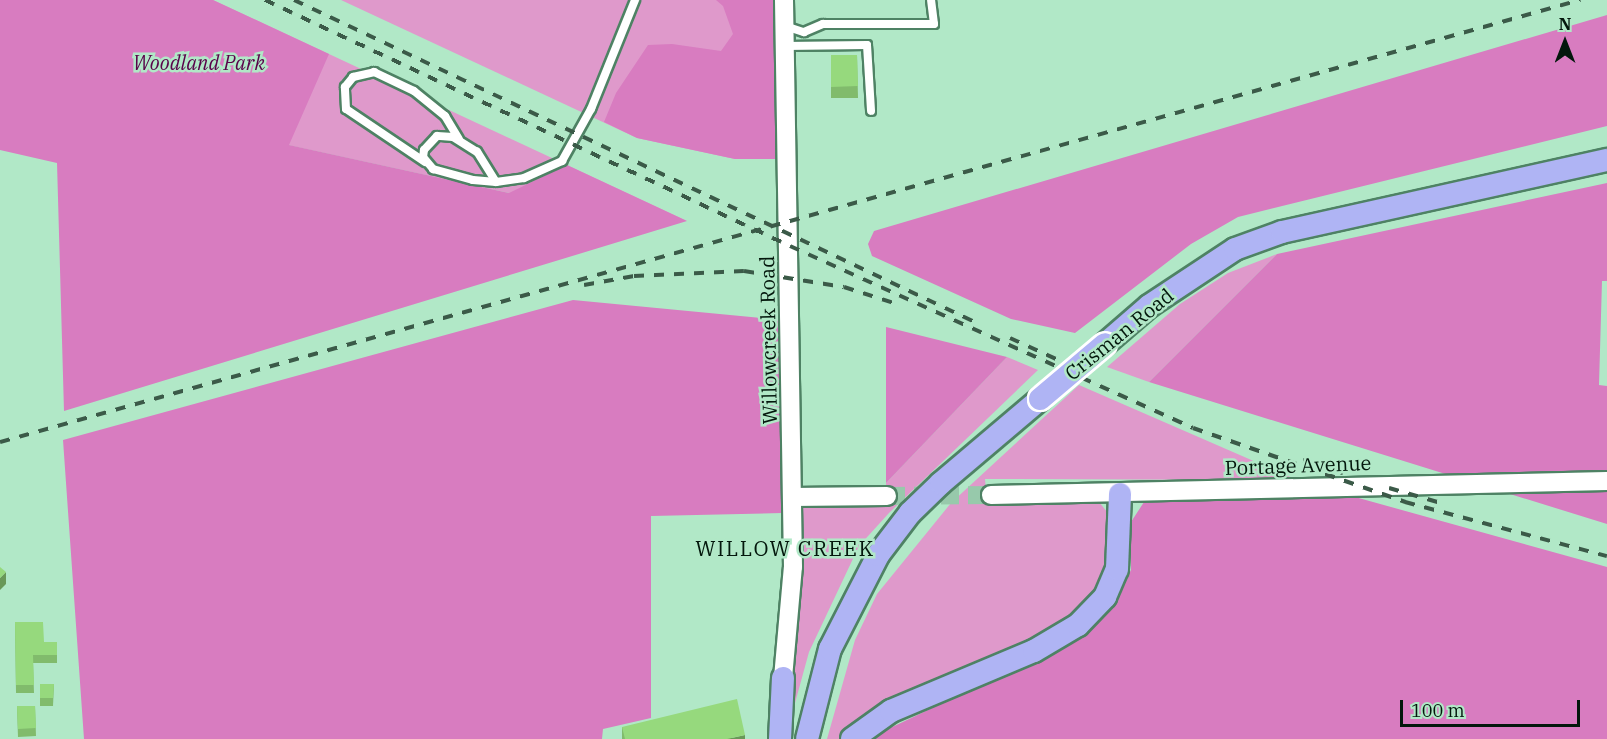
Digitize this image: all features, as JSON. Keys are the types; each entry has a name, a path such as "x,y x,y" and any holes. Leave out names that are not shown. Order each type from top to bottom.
{"main road":[{"name":"Crisman Road","path":"807,739 830,648 878,555 925,498 1149,306 1235,249 1282,232 1607,159"},
{"path":"852,739 891,711 1034,651 1078,625 1105,597 1117,569 1120,494"},
{"path":"780,739 783,678"}],"street":[{"name":"Willowcreek Road","path":"783,678 791,600 792,496 784,0"},
{"name":"Portage Avenue","path":"991,495 1120,494 1607,481"},
{"path":"792,496 887,496"}],"lane":[{"path":"461,141 445,117 414,91 374,72 353,77 343,99 346,109 426,163 473,180 496,182 524,178 552,167 568,156 635,0"},
{"path":"785,26 804,32 823,24 934,24 931,0"},
{"path":"785,46 867,45 871,111"},
{"path":"426,163 423,157 429,140 446,136 461,141 477,152 496,182"}],"green space":[{"path":"0,0 213,0 329,54 289,145 509,193 567,165 687,221 64,411 57,163 0,150"},
{"name":"Woodland Park","path":"57,0 213,0 687,221 509,193 288,145"},
{"path":"341,0 774,0 735,159 637,138"},
{"path":"716,0 776,0 778,159 735,159 637,138 604,122 616,93 648,45 672,44 721,51 733,34 723,6"},
{"path":"1607,15 1607,126 1238,217 1191,244 1075,333 1011,319 872,256 868,244 874,231"},
{"path":"1607,183 1607,281 1602,281 1599,385 1607,386 1607,524 1149,382 1277,254"},
{"path":"1277,254 1149,382 1107,367 1180,304 1228,273"},
{"path":"573,300 781,320 782,513 651,516 651,718 603,729 602,739 84,739 63,440"},
{"path":"886,327 1007,357 886,483"},
{"path":"1007,357 1038,370 889,513 859,546 809,652 789,725 800,583 800,506 886,504 886,483"},
{"path":"1079,385 1297,480 985,479 987,502 1099,502 1108,513 1110,544 1104,578 1081,610 1045,635 888,702 853,724 841,739 827,739 855,640 877,594 951,503"},
{"path":"1355,497 1607,567 1607,739 867,739 1069,643 1113,603 1131,570 1131,522 1144,502"}],"building":[{"path":"831,55 857,55 858,86 831,87"},
{"path":"0,567 6,572 0,578"},
{"path":"15,622 43,622 44,642 57,642 57,655 33,655 34,685 16,685"},
{"path":"40,684 54,684 53,698 40,698"},
{"path":"737,699 745,735 727,739 625,739 622,727"},
{"path":"17,706 35,706 36,728 18,729"}],"tunnel":[{"path":"887,496 991,495"}],"railway":[{"path":"265,0 790,246 1193,428 1405,502 1607,556"},
{"path":"294,0 977,323"},
{"path":"0,442 1580,0"},
{"path":"584,285 634,276 744,271 844,287 897,304"},
{"path":"1010,338 1067,364"},
{"path":"1303,460 1343,473"},
{"path":"1389,488 1441,503"}],"district":[{"name":"WILLOW CREEK","path":"785,548"}]}
